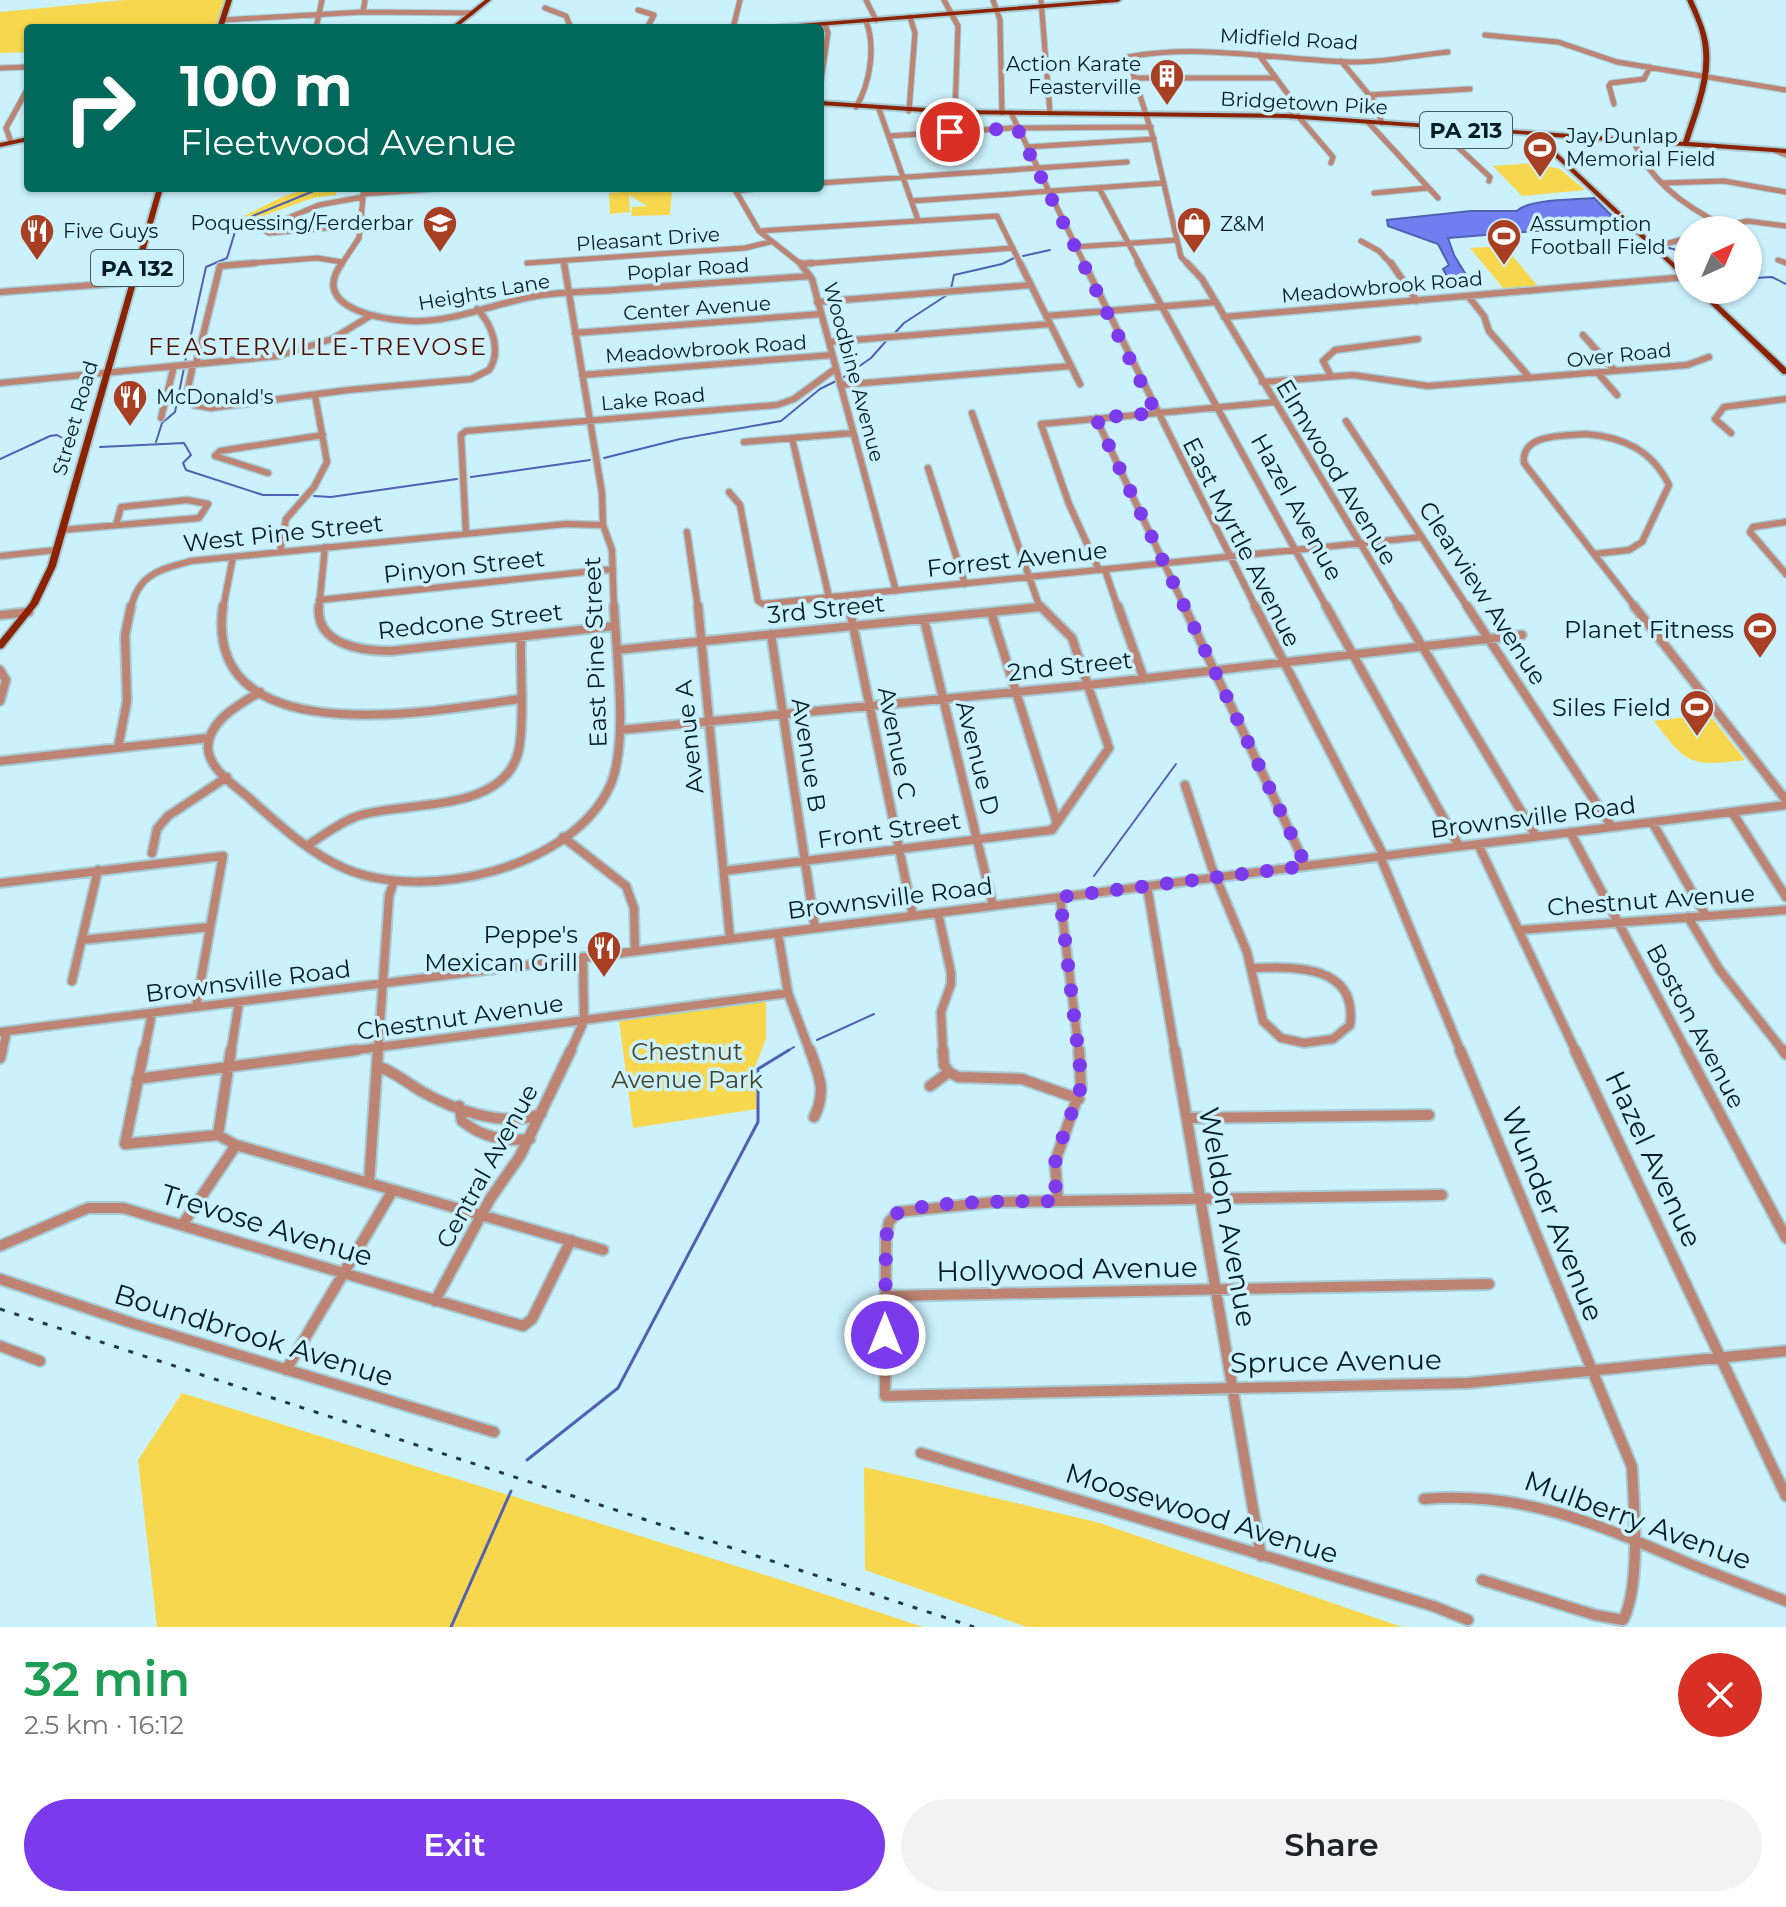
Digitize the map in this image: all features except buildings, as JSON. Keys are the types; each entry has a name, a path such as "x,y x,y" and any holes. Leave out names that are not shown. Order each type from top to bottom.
{"main road":[{"path":"222,24 229,0"},
{"path":"458,24 488,0"},
{"path":"825,24 995,10 1041,3 1118,0"},
{"path":"1685,145 1707,76 1704,39 1690,0"},
{"name":"Bridgetown Pike","path":"824,103 909,111 1295,116 1786,153"},
{"path":"1535,135 1674,266"},
{"path":"0,145 24,140"},
{"name":"Street Road","path":"0,646 29,612 42,590 56,550 159,192"},
{"path":"1714,304 1786,372"}],"street":[{"path":"317,24 322,0"},
{"path":"363,12 365,0"},
{"path":"406,11 408,0"},
{"path":"734,24 740,0"},
{"path":"866,0 876,20"},
{"path":"944,0 958,26 955,112"},
{"path":"993,0 1000,20 1006,113"},
{"path":"1041,3 1050,113"},
{"path":"545,8 568,17 578,15"},
{"path":"638,10 654,15 649,24"},
{"path":"223,20 363,12 472,13"},
{"path":"271,24 272,17"},
{"path":"568,17 570,24"},
{"path":"909,111 915,33 910,17"},
{"path":"856,107 864,93 871,32 866,21"},
{"path":"824,60 828,33 825,24"},
{"path":"1485,35 1558,42 1613,61 1786,90"},
{"name":"Midfield Road","path":"1129,56 1192,51 1341,61 1448,52"},
{"path":"1259,55 1292,100 1295,116 1320,138 1333,157 1331,163"},
{"name":"Elmwood Avenue","path":"1129,56 1151,127 1181,257 1202,279 1536,836"},
{"path":"1341,61 1377,106 1382,123"},
{"path":"0,68 24,67"},
{"path":"1614,104 1609,91 1611,83 1644,79 1650,67"},
{"path":"1134,78 1275,78"},
{"path":"1368,95 1470,89"},
{"path":"11,142 6,128 24,95"},
{"path":"879,109 918,220"},
{"name":"East Myrtle Avenue","path":"1006,113 1027,147 1156,413 1382,856"},
{"path":"1368,122 1438,198"},
{"path":"889,136 1017,128 1151,127"},
{"path":"1448,128 1448,138 1481,167 1490,177 1489,181"},
{"path":"1027,147 1154,139"},
{"path":"1634,142 1645,166 1703,216"},
{"path":"824,183 1127,162"},
{"path":"1662,183 1699,180 1745,183 1786,192"},
{"path":"912,201 1164,183"},
{"name":"Hazel Avenue","path":"1099,188 1459,846"},
{"path":"1374,193 1428,188"},
{"name":"Woodbine Avenue","path":"736,192 759,231 801,264 810,276 896,591"},
{"path":"361,225 263,231 269,224 319,205 363,193"},
{"name":"Heights Lane","path":"363,193 361,225 355,247 334,275 334,292 348,306 370,316 426,320 511,300 569,294"},
{"path":"759,231 997,216 1080,384"},
{"path":"1762,222 1786,226"},
{"path":"1075,247 1177,240"},
{"path":"1361,241 1373,246 1392,263 1417,301"},
{"name":"Pleasant Drive","path":"527,263 745,248 770,242"},
{"path":"1653,247 1674,242"},
{"path":"801,264 1013,248"},
{"path":"342,262 317,258 220,266 186,398 201,407 266,403 464,380 483,374 494,362 489,320 477,309"},
{"path":"1778,260 1786,263"},
{"name":"East Pine Street","path":"208,738 210,760 308,845 340,867 394,881 440,882 485,874 528,859 563,837 589,815 610,785 620,758 617,650 610,543 603,525 602,493 564,261"},
{"name":"Poplar Road","path":"569,294 810,276"},
{"name":"Meadowbrook Road","path":"1224,317 1674,279"},
{"path":"0,292 134,282"},
{"path":"817,302 1031,285"},
{"path":"1468,296 1484,316 1489,331 1530,378"},
{"path":"1046,316 1216,302"},
{"name":"Center Avenue","path":"575,333 821,314"},
{"path":"0,383 264,358 298,351 332,339 370,316"},
{"name":"Meadowbrook Road","path":"829,342 1050,324"},
{"path":"1583,335 1615,371"},
{"path":"1331,376 1323,361 1330,352 1356,345 1418,339"},
{"name":"Meadowbrook Road","path":"582,375 832,355"},
{"name":"Over Road","path":"1262,382 1362,375 1421,386 1687,365 1709,357"},
{"path":"161,418 174,366"},
{"path":"840,385 1071,366"},
{"name":"Lake Road","path":"466,533 463,433 782,404 835,369"},
{"path":"1598,373 1617,395"},
{"path":"280,552 286,519 324,471 327,457 315,395"},
{"path":"1731,433 1715,419 1724,407 1786,399"},
{"path":"1144,679 1102,570 1069,504 1041,424 1274,402"},
{"path":"972,413 1040,607 1047,618 1072,638 1109,748 1057,823"},
{"path":"1096,418 1306,866"},
{"name":"Clearview Avenue","path":"1346,421 1612,827"},
{"path":"744,442 853,433"},
{"path":"1594,554 1629,550 1642,542 1668,489 1667,478 1641,449 1616,437 1586,434 1534,442 1523,453 1524,463 1594,554 1786,803"},
{"path":"268,473 215,456 220,451 323,435"},
{"path":"792,438 829,597"},
{"path":"928,468 965,584"},
{"name":"Forrest Avenue","path":"729,492 740,505 760,604 1422,537"},
{"path":"62,530 199,518 208,504 187,500 121,507 116,525"},
{"path":"1785,571 1751,535 1750,529 1786,522"},
{"name":"West Pine Street","path":"118,748 127,701 125,635 136,589 148,575 170,565 233,557 566,524 603,525"},
{"name":"Avenue A","path":"687,532 730,939"},
{"name":"Redcone Street","path":"325,547 318,618 323,629 334,640 356,649 391,651 615,626"},
{"path":"0,556 56,550"},
{"path":"233,557 221,628 223,647 236,672 260,692 299,709 349,716 519,699"},
{"name":"Pinyon Street","path":"319,600 613,569"},
{"name":"Avenue C","path":"847,596 913,916"},
{"name":"3rd Street","path":"617,650 1040,607"},
{"path":"0,615 29,612"},
{"path":"991,612 1057,823"},
{"name":"Avenue D","path":"924,619 993,906"},
{"name":"Avenue B","path":"771,634 815,928"},
{"name":"2nd Street","path":"620,730 1088,685 1522,635"},
{"path":"308,845 359,815 466,798 498,783 510,771 517,757 521,637"},
{"path":"0,670 6,680 0,701"},
{"path":"0,761 208,738 231,710 260,692"},
{"path":"152,853 157,829 168,816 227,777"},
{"path":"1185,785 1251,968 1263,1021 1281,1038 1304,1043 1340,1036 1350,1025 1351,1014 1344,992 1328,975 1306,968 1251,968"},
{"name":"Brownsville Road","path":"4,1031 1786,803"},
{"path":"1732,812 1786,897"},
{"path":"1652,822 1706,916"},
{"name":"Front Street","path":"724,871 1047,831 1057,823"},
{"name":"Boston Avenue","path":"1570,832 1786,1238"},
{"path":"563,837 626,886 634,908 635,951"},
{"name":"Hazel Avenue","path":"1478,844 1786,1496"},
{"path":"0,883 223,856 196,1007"},
{"name":"Wunder Avenue","path":"1382,856 1632,1467 1633,1539 1631,1599 1627,1617 1617,1621 1482,1580"},
{"path":"72,981 98,870"},
{"path":"369,1183 389,896 394,881"},
{"name":"Weldon Avenue","path":"1147,886 1261,1556"},
{"path":"1058,1201 1054,1178 1056,1156 1079,1099 1082,1076 1060,897"},
{"name":"Chestnut Avenue","path":"1520,930 1786,910"},
{"path":"938,913 951,973 950,990 941,1012 944,1065 949,1072 958,1077 1022,1079 1079,1099"},
{"path":"1688,917 1719,969 1786,1054"},
{"path":"82,940 210,927"},
{"path":"778,933 788,993 822,1083 822,1101 814,1117"},
{"name":"Central Avenue","path":"435,1301 481,1215 530,1139 584,1021 583,957"},
{"name":"Chestnut Avenue","path":"137,1079 788,993"},
{"path":"218,1135 239,1002"},
{"path":"152,1014 125,1144 218,1135 236,1145 603,1250"},
{"path":"0,1058 4,1031"},
{"path":"378,1066 400,1075 420,1091 479,1115 500,1119 534,1118 542,1113"},
{"path":"930,1086 949,1072"},
{"path":"459,1106 462,1121 472,1130 518,1141 530,1139"},
{"path":"1187,1118 1429,1115"},
{"path":"183,1224 236,1145"},
{"path":"286,1370 393,1190"},
{"path":"885,1296 886,1237 892,1216 902,1211 968,1203 1442,1195"},
{"name":"Trevose Avenue","path":"0,1246 79,1212 98,1207 123,1208 523,1326 532,1319 571,1240"},
{"name":"Boundbrook Avenue","path":"0,1279 494,1432"},
{"name":"Hollywood Avenue","path":"885,1296 1489,1284"},
{"name":"Spruce Avenue","path":"885,1296 885,1396 1468,1383 1786,1351"},
{"path":"0,1346 40,1361"},
{"name":"Moosewood Avenue","path":"921,1453 1433,1606 1468,1620"},
{"name":"Mulberry Avenue","path":"1424,1499 1466,1494 1507,1497 1565,1512 1786,1601"}],"green space":[{"path":"125,0 229,0 222,24 24,24 24,52 0,53 0,12"},
{"name":"Jay Dunlap Memorial Field","path":"1533,163 1560,169 1585,190 1522,196 1493,166"},
{"path":"297,192 336,192 336,195 313,198 240,224 238,219"},
{"path":"672,192 670,215 631,216 632,207 647,206 629,195 630,212 610,214 609,193"},
{"name":"Assumption Football Field","path":"1504,246 1538,286 1503,288 1470,248"},
{"name":"Siles Field","path":"1709,714 1745,760 1712,763 1691,759 1674,746 1654,721"},
{"name":"Chestnut Avenue Park","path":"766,1000 766,1039 755,1067 757,1109 633,1128 619,1019"},
{"path":"182,1393 923,1627 157,1627 138,1460"},
{"path":"864,1467 1100,1523 1402,1627 1027,1627 865,1570"}],"water":[{"path":"1594,198 1616,220 1587,220 1585,227 1448,238 1471,283 1451,284 1443,269 1449,265 1438,244 1388,226 1387,220 1471,211 1517,211 1541,202"}],"waterway":[{"path":"185,362 206,267 227,258 238,222 311,192"},
{"path":"1669,248 1674,249"},
{"path":"1023,256 1050,250"},
{"path":"951,289 954,275 1002,264 1014,258"},
{"path":"1762,278 1772,277 1786,284"},
{"path":"893,335 904,323 947,295"},
{"path":"844,377 871,358 887,340"},
{"path":"156,442 162,423 175,412 184,368"},
{"path":"604,458 680,439 781,421 820,389 836,381"},
{"path":"0,459 50,436 57,435 71,443"},
{"path":"100,447 184,443 191,455 183,463 186,470 263,495 298,495"},
{"path":"471,477 590,460"},
{"path":"314,496 331,497 457,479"},
{"path":"1094,876 1176,764"},
{"path":"817,1040 874,1014"},
{"path":"786,1052 794,1047"},
{"path":"527,1460 618,1388 758,1122 758,1069 789,1050"},
{"path":"451,1627 511,1491"}],"railway":[{"path":"0,1309 974,1627"}],"place":[{"name":"Action Karate Feasterville","path":"1167,107"},
{"name":"Jay Dunlap Memorial Field","path":"1540,179"},
{"name":"Poquessing/Ferderbar","path":"440,254"},
{"name":"Z&M","path":"1194,255"},
{"name":"Five Guys","path":"37,262"},
{"name":"Assumption Football Field","path":"1504,267"},
{"name":"McDonald's","path":"130,428"},
{"name":"Planet Fitness","path":"1760,660"},
{"name":"Siles Field","path":"1697,738"},
{"name":"Peppe's Mexican Grill","path":"604,979"}],"district":[{"name":"FEASTERVILLE-TREVOSE","path":"318,346"}],"route":[{"path":"885,1335 885,1254 887,1226 892,1216 902,1211 968,1203 1058,1201 1054,1178 1056,1156 1082,1084 1060,897 1306,866 1096,418 1156,413 1045,183 1017,128 950,132"}]}
